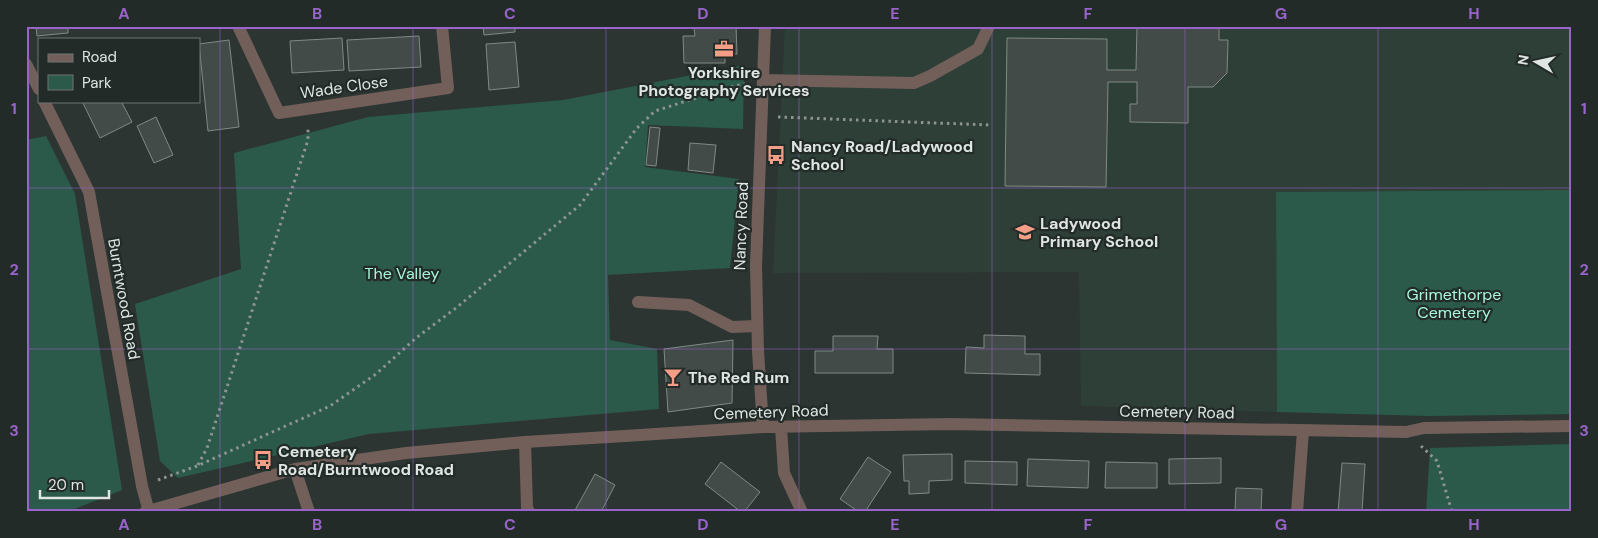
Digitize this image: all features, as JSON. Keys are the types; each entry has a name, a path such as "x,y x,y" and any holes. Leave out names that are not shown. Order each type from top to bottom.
{"street":[{"name":"Wade Close","path":"238,26 279,113 448,88 442,26"},
{"name":"Nancy Road","path":"763,427 757,326 756,266 765,26"},
{"path":"763,80 914,83 978,49 989,26"},
{"path":"26,64 38,88"},
{"name":"Burntwood Road","path":"44,102 89,192 148,511"},
{"path":"638,302 689,305 732,327 757,326"},
{"name":"Cemetery Road","path":"148,511 295,469 406,453 525,442 763,427 950,424 1406,432 1424,428 1572,426"},
{"path":"781,427 784,473 802,512"},
{"path":"1297,512 1303,431"},
{"path":"525,442 527,508 529,512"},
{"path":"295,469 309,512"}],"path":[{"path":"142,486 197,466 330,406 376,374 416,338 456,308 580,205 637,128 655,111 734,86 763,80"},
{"path":"197,466 207,448 308,140 307,109"},
{"path":"762,116 990,125"},
{"path":"1406,432 1437,461 1452,512"}],"shaded area":[{"name":"Ladywood Primary School","path":"785,26 1572,26 1572,190 1276,192 1277,412 1081,406 1079,272 773,273"}],"green space":[{"name":"The Valley","path":"744,65 743,129 648,125 645,167 739,179 730,268 608,275 610,340 657,349 659,409 369,434 178,478 160,461 135,304 241,269 234,153 368,117 563,100"},
{"path":"46,136 75,194 122,490 67,512 26,512 26,140"},
{"name":"Grimethorpe Cemetery","path":"1572,190 1572,414 1429,416 1277,412 1276,192"},
{"path":"1572,444 1572,512 1426,512 1430,448"}],"building":[{"path":"36,26 68,26 68,33 37,36"},
{"path":"483,26 515,26 515,32 484,35"},
{"path":"736,26 737,54 725,54 725,63 684,63 683,36 695,36 694,28"},
{"path":"1137,26 1219,26 1219,40 1228,40 1227,73 1213,87 1188,87 1188,123 1130,122 1130,104 1137,104 1137,82 1108,82 1106,187 1005,186 1007,38 1107,39 1107,70 1136,70"},
{"path":"419,36 421,67 349,71 347,40"},
{"path":"342,38 344,70 292,73 290,41"},
{"path":"229,40 239,127 208,131 200,44"},
{"path":"515,42 519,87 489,90 486,44"},
{"path":"82,102 122,102 132,122 100,138"},
{"path":"156,117 173,155 154,163 137,126"},
{"path":"650,127 660,128 656,166 646,165"},
{"path":"690,143 716,145 713,173 688,170"},
{"path":"984,335 1025,336 1025,354 1040,354 1040,375 965,373 966,347 984,348"},
{"path":"833,336 878,336 877,349 893,349 893,373 815,373 815,351 833,351"},
{"path":"733,340 732,403 668,412 664,349"},
{"path":"952,454 952,480 929,481 929,493 909,494 909,481 904,481 903,455"},
{"path":"868,457 891,472 865,512 859,512 840,499"},
{"path":"1221,458 1221,483 1169,484 1169,459"},
{"path":"1028,459 1089,461 1088,488 1027,486"},
{"path":"965,461 1017,462 1017,485 965,483"},
{"path":"721,462 760,492 744,512 741,512 705,484"},
{"path":"1106,462 1157,463 1157,488 1105,488"},
{"path":"1342,463 1365,464 1362,512 1338,512"},
{"path":"595,474 615,485 601,512 574,512"},
{"path":"1236,488 1262,489 1261,512 1235,512"}],"place":[{"name":"Yorkshire Photography Services","path":"724,49"},
{"name":"Nancy Road/Ladywood School","path":"776,155"},
{"name":"Ladywood Primary School","path":"1025,232"},
{"name":"The Red Rum","path":"673,377"},
{"name":"Cemetery Road/Burntwood Road","path":"263,460"}]}
